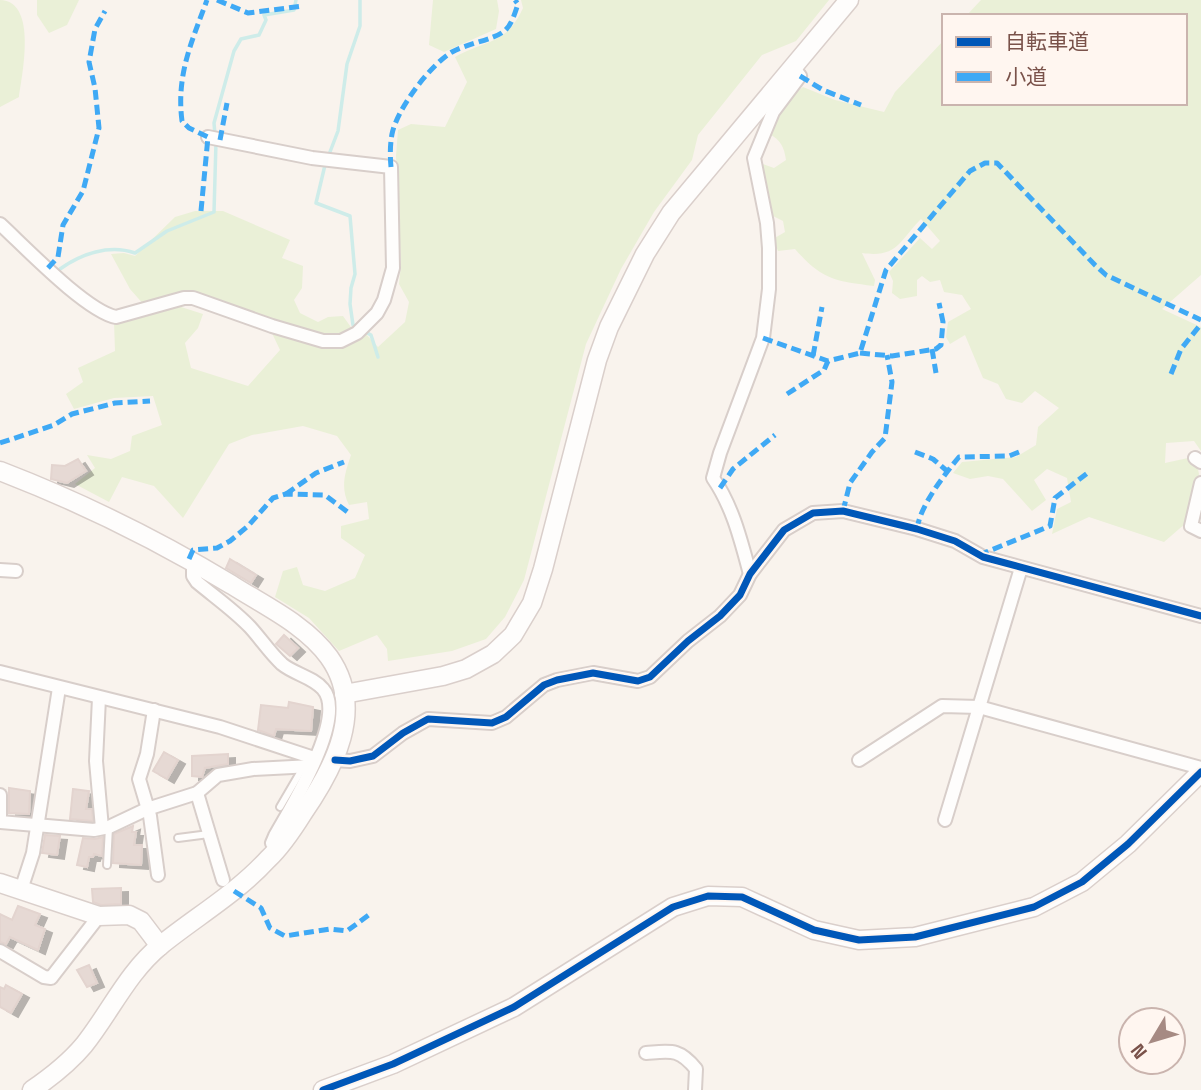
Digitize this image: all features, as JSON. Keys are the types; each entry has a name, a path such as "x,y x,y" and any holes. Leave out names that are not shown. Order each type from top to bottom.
{"street":[{"path":"344,694 443,676 466,669 493,654 513,635 532,603 587,390 609,327 645,254 671,213 849,0"},
{"path":"750,574 740,533 713,478 764,338 769,289 769,248 767,223 754,158 773,112 800,76 793,67"},
{"path":"0,224 78,295 108,316 116,317 184,298 193,298 323,341 341,341 357,333 370,321 384,300 393,268 391,167 319,158 212,138"},
{"path":"0,471 70,498 193,561 287,619 316,642 331,660 340,677 344,694 343,730 335,760 315,795 278,848 234,891 160,946 127,980 85,1044 69,1061 32,1090"},
{"path":"1201,483 1191,526 1201,531"},
{"path":"335,760 350,761 373,756 403,733 428,719 492,723 506,717 544,685 556,680 593,673 638,681 650,677 688,641 720,616 740,594 750,574 784,530 813,513 843,511 917,529 955,541 983,557 1201,616"},
{"path":"193,561 197,582 250,627 284,666 325,690 329,708 328,723 310,763 304,785 272,843 278,848"},
{"path":"945,820 1021,568"},
{"path":"0,570 16,570"},
{"path":"0,672 220,727 310,763"},
{"path":"21,890 33,853 50,759 59,688"},
{"path":"99,698 96,761 106,828"},
{"path":"323,1090 393,1064 514,1007 673,907 708,896 742,897 814,930 859,940 915,937 1034,907 1082,883 1128,844 1201,770 979,707 942,706 859,760"},
{"path":"154,710 147,754 139,779 150,816 158,875"},
{"path":"0,822 94,830 106,828 147,809 197,793 218,775 310,763"},
{"path":"197,793 223,880"},
{"path":"0,795 0,817"},
{"path":"0,883 99,916 129,915 141,920 160,946"},
{"path":"0,951 44,977 51,978 99,916"},
{"path":"646,1053 675,1051 687,1057 696,1069 695,1090"}],"lane":[{"path":"280,807 310,763"},
{"path":"106,828 107,865"},
{"path":"178,838 211,833"}],"green space":[{"path":"0,0 12,4 19,12 24,25 25,41 19,97 0,107"},
{"path":"37,0 79,0 67,25 49,33 37,15"},
{"path":"433,0 497,0 499,11 496,29 444,52 429,45"},
{"path":"521,0 829,0 796,41 762,55 698,135 692,160 654,212 621,269 586,344 524,580 505,617 486,639 452,651 388,661 387,649 377,635 339,651 309,618 275,597 283,571 297,567 303,585 325,591 355,578 365,555 341,538 341,526 369,519 367,502 349,505 346,498 344,480 351,455 337,436 303,426 252,435 229,444 183,518 154,486 122,477 109,502 75,484 95,468 87,455 111,459 130,451 132,436 162,425 153,396 114,398 74,409 66,394 83,382 78,368 115,351 114,322 178,306 203,314 198,328 185,343 191,368 248,386 280,350 271,331 330,346 365,333 378,347 405,322 409,302 399,284 401,264 396,156 398,130 411,124 445,127 467,82 455,57 495,40 510,29 523,8"},
{"path":"981,0 1201,0 1201,275 1162,309 1201,327 1201,451 1194,441 1166,443 1165,463 1188,458 1197,465 1199,474 1186,523 1164,542 1089,517 1052,534 1057,509 1071,502 1067,478 1047,469 1034,480 1046,500 1032,511 1003,479 988,476 970,479 953,473 962,462 1016,457 1036,445 1038,427 1059,408 1035,391 1022,403 1006,399 998,384 983,378 965,335 950,344 946,337 948,322 971,309 962,295 944,292 940,280 930,282 922,276 917,280 917,296 900,299 892,293 893,281 889,272 920,238 932,249 940,241 921,219 891,250 874,254 862,253 875,280 874,286 830,277 813,267 795,249 778,251 773,239 785,232 783,221 769,214 760,163 774,168 786,160 781,144 769,134 786,102 803,87 835,100 884,112 895,92 942,42 942,105 1187,105 1187,14 968,14"},
{"path":"195,211 223,211 290,240 282,258 303,266 302,288 294,300 300,313 318,322 328,317 343,316 353,330 338,338 320,337 214,302 145,306 130,289 111,254 135,256 175,217"}],"building":[{"path":"78,459 86,471 67,483 51,479 52,465 65,466"},
{"path":"230,559 256,575 251,583 226,568"},
{"path":"284,635 298,648 290,656 276,644"},
{"path":"289,702 313,707 311,731 276,729 274,736 258,730 261,705 288,708"},
{"path":"164,752 178,760 167,779 153,771"},
{"path":"228,754 228,764 205,768 202,777 192,776 192,756"},
{"path":"9,788 30,791 29,814 9,813"},
{"path":"73,789 89,791 86,809 92,809 93,821 70,819"},
{"path":"133,826 132,832 136,832 134,845 142,845 141,865 113,863 114,834"},
{"path":"45,835 60,836 57,855 42,853"},
{"path":"103,837 102,856 94,854 89,857 87,867 77,865 83,838"},
{"path":"121,888 121,904 101,905 93,902 92,889"},
{"path":"18,906 40,914 35,925 45,929 38,950 10,937 6,944 0,942 0,914 12,920"},
{"path":"89,965 97,983 87,987 77,970"},
{"path":"6,985 22,994 11,1013 0,1007 0,987 4,989"}],"waterway":[{"path":"215,135 214,123 234,51 241,39 259,35 266,20 264,15 294,10 296,0"},
{"path":"360,0 360,26 347,64 338,131 325,165 316,203 350,216 355,274 350,304 353,325 371,335 378,357"},
{"path":"60,269 77,259 105,250 135,253 167,231 214,212 216,142"}],"marked path":[{"path":"201,211 208,137 189,128 182,121 181,88 187,59 207,0"},
{"path":"217,0 248,13 303,6"},
{"path":"391,167 391,142 395,124 416,89 434,67 452,52 506,30 518,4 515,0"},
{"path":"48,268 58,257 63,225 83,191 99,128 89,62 95,29 105,11"},
{"path":"800,76 823,90 861,105"},
{"path":"220,140 227,103"},
{"path":"763,338 828,361 860,353 886,270 970,171 985,163 997,163 1106,275 1201,320"},
{"path":"860,353 892,356 936,349 941,345 943,322 939,303"},
{"path":"813,356 822,307"},
{"path":"1171,374 1181,349 1201,324"},
{"path":"932,349 936,373"},
{"path":"843,511 850,483 885,438 892,382 887,355"},
{"path":"787,394 824,370 828,361"},
{"path":"0,443 54,425 72,414 115,403 150,401"},
{"path":"720,488 733,469 775,435"},
{"path":"915,452 933,459 947,471"},
{"path":"917,529 928,501 959,457 1009,456 1019,452"},
{"path":"286,494 316,473 344,462"},
{"path":"979,555 1050,526 1055,498 1090,471"},
{"path":"189,559 193,550 217,548 230,541 248,526 273,498 286,494 325,495 349,513"},
{"path":"234,891 261,908 270,928 285,936 330,929 347,931 370,914"}],"cycle path":[{"path":"335,760 350,761 373,756 403,733 428,719 492,723 506,717 544,685 557,680 593,673 638,681 650,677 740,595 750,574 784,530 813,513 843,511 917,529 955,541 983,557 1201,616"},
{"path":"323,1090 393,1064 514,1007 673,907 708,896 742,897 814,930 859,940 915,937 1034,907 1082,882 1128,844 1201,772"}]}
